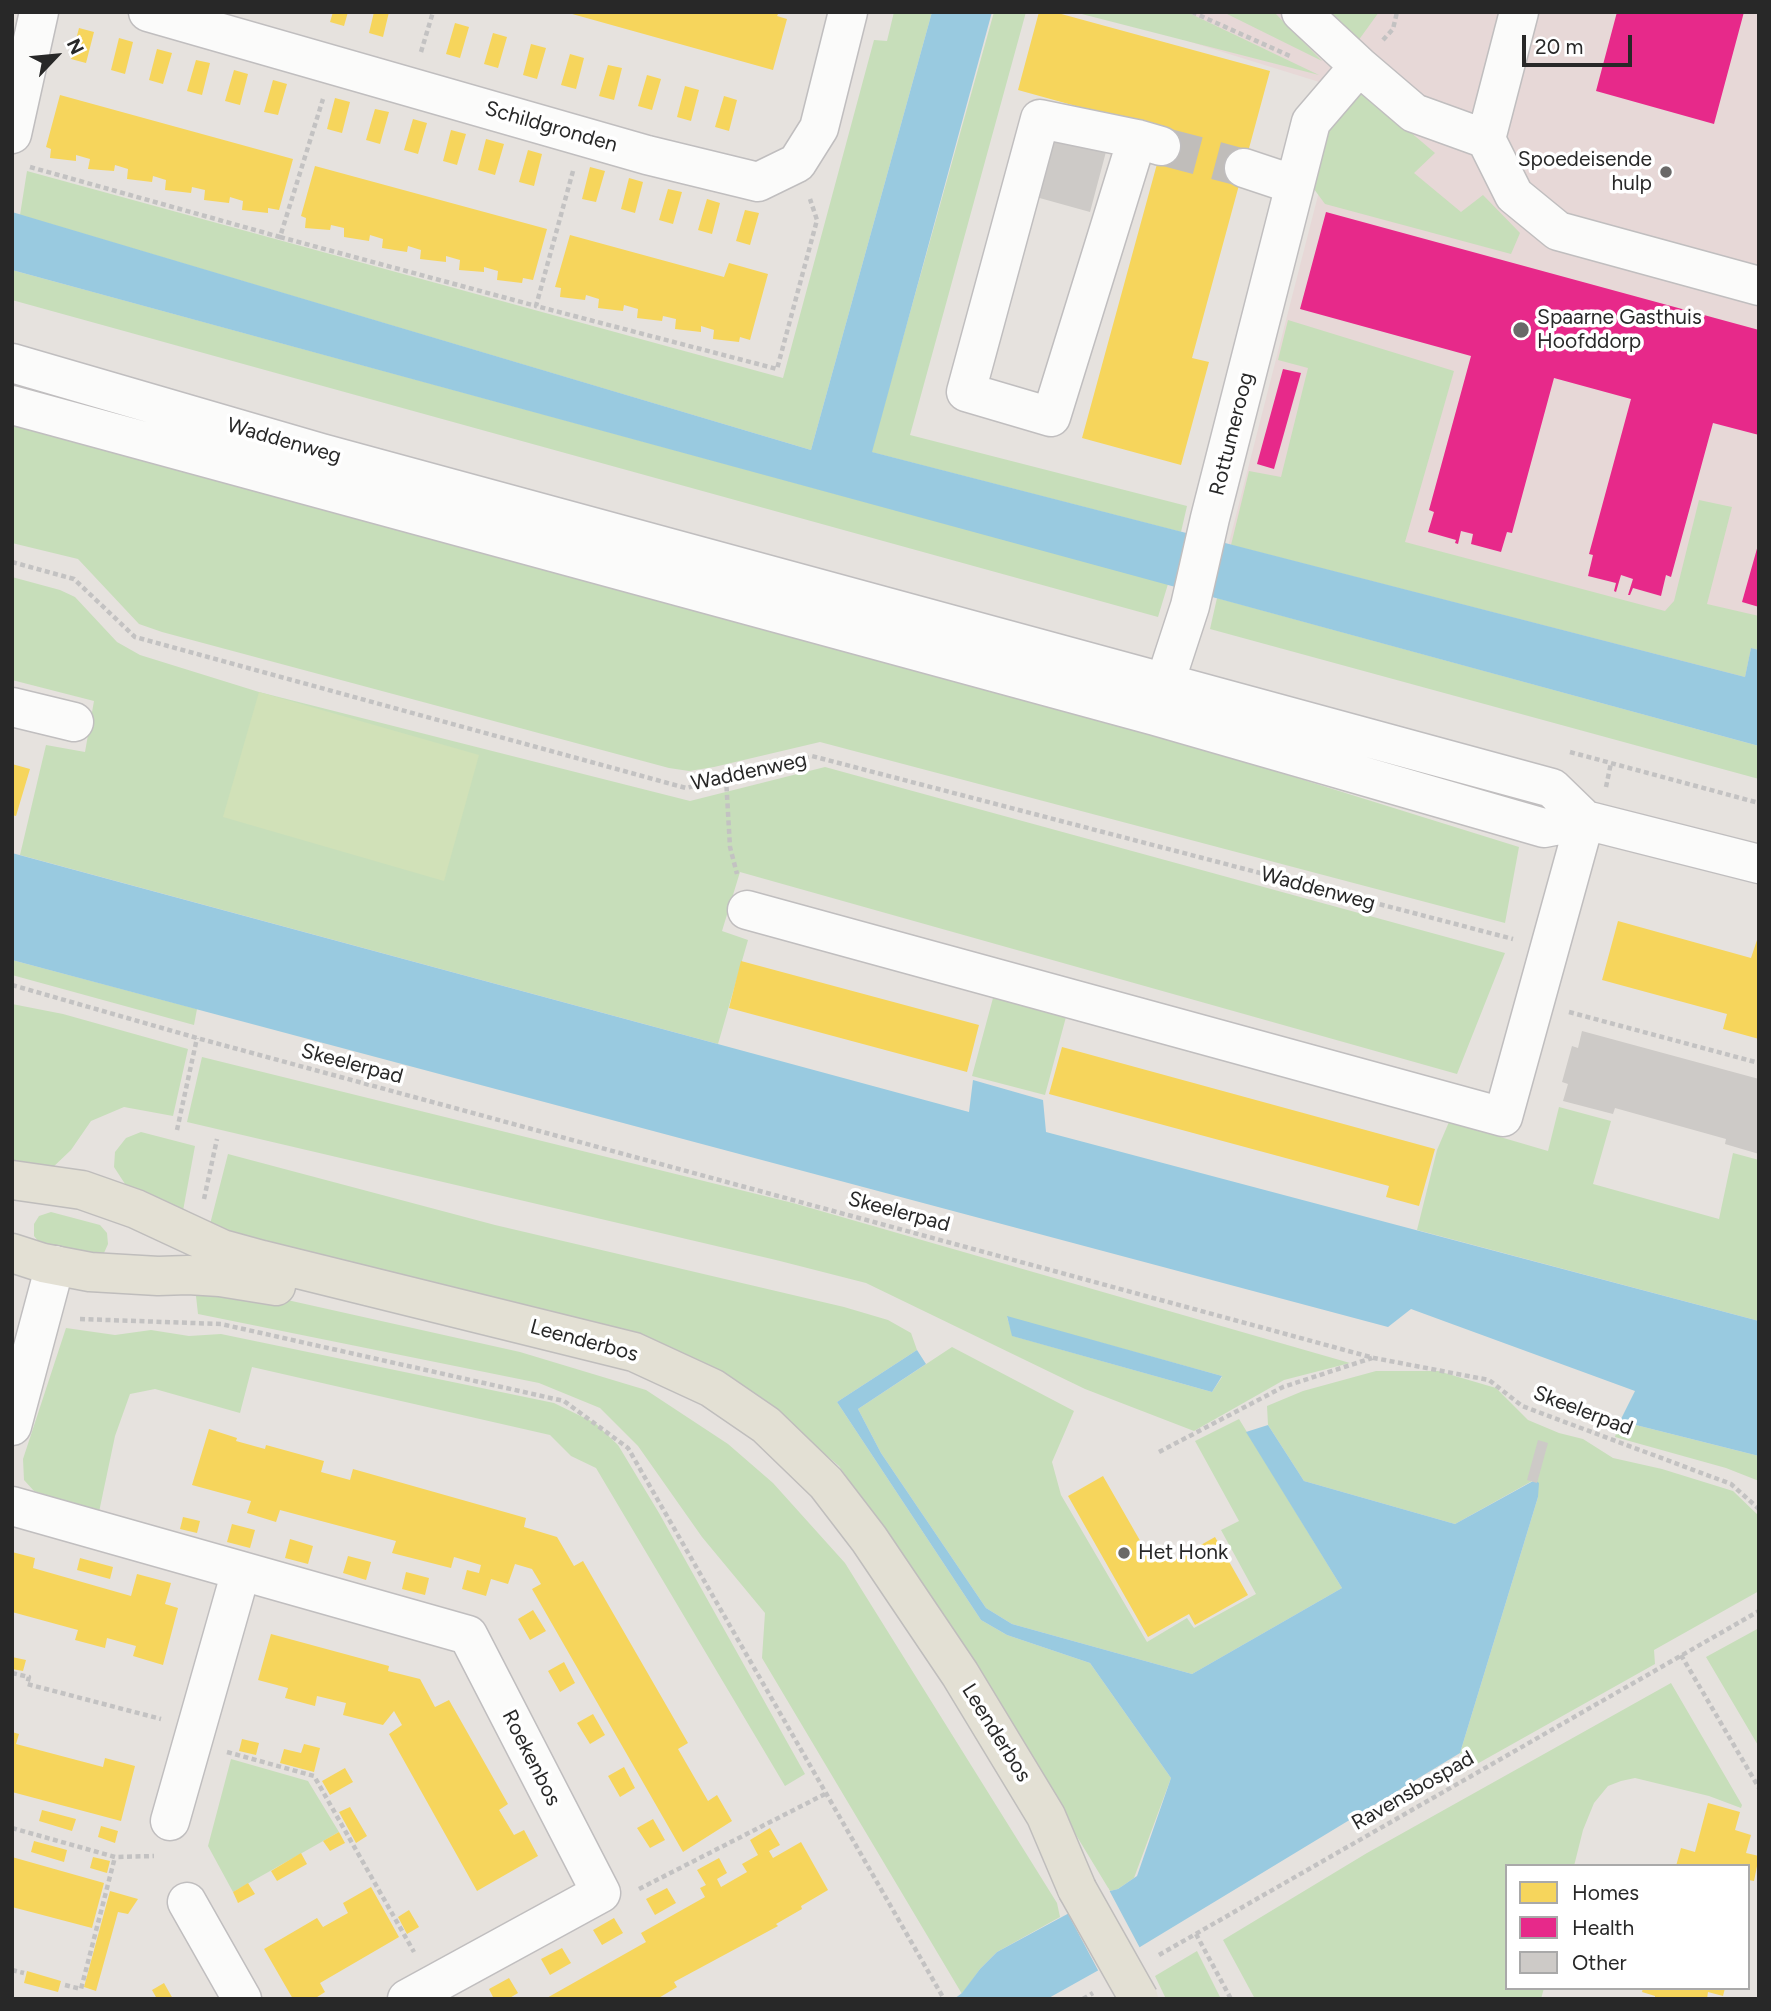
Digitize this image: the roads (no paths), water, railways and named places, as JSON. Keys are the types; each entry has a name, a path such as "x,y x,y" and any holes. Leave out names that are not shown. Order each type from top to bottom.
{"main road":[{"name":"Leenderbos","path":"20,1185 82,1189 136,1209 222,1249 634,1352 712,1388 766,1425 826,1483 877,1550 960,1674 1046,1816 1077,1889 1139,1999"},
{"path":"121,1275 137,1265 146,1247 146,1227 136,1209"},
{"name":"Leenderbos","path":"12,1253 90,1272 188,1275 256,1281 624,1371 686,1397 746,1439 783,1473 843,1540 1027,1824 1077,1889"}],"street":[{"path":"19,150 39,12"},
{"name":"Schildgronden","path":"148,12 582,136 758,182 797,163 818,128 848,12"},
{"path":"1301,12 1350,77 1414,113 1486,139"},
{"path":"1519,12 1486,139 1514,195 1558,231 1759,286"},
{"name":"Rottumeroog","path":"1160,699 1190,606 1311,122 1350,77"},
{"path":"1040,119 1149,142 1051,417 966,392 1040,119"},
{"path":"1244,168 1295,185"},
{"name":"Waddenweg","path":"12,363 1160,699 1544,828 1585,820 1759,864"},
{"name":"Waddenweg","path":"12,405 1160,699"},
{"path":"12,707 74,722"},
{"path":"747,910 1503,1117 1585,820"},
{"path":"12,1426 55,1265"},
{"name":"Roekenbos","path":"12,1506 468,1635 601,1894 420,1992"},
{"path":"170,1821 241,1571"},
{"path":"187,1902 242,1999"}],"water":[{"path":"932,12 992,12 872,452 1745,677 1751,648 1759,650 1759,746 12,270 12,212 811,450"},
{"path":"12,853 969,1112 973,1080 1043,1100 1046,1132 1759,1321 1759,1456 1620,1421 1635,1391 1411,1309 1388,1327 12,960"},
{"path":"1007,1316 1222,1376 1212,1392 1012,1336"},
{"path":"917,1350 926,1364 858,1409 881,1453 986,1608 1012,1624 1192,1674 1342,1588 1246,1432 1268,1425 1304,1481 1455,1524 1535,1480 1539,1483 1538,1497 1460,1753 1140,1947 1047,1999 954,1999 997,1952 1118,1889 1137,1876 1171,1778 1090,1663 1007,1635 981,1620 837,1402"}],"tunnel":[{"path":"1161,146 1244,168"}],"place":[{"name":"Spoedeisende hulp","path":"1666,172"},
{"name":"Spaarne Gasthuis Hoofddorp","path":"1521,330"},
{"name":"Het Honk","path":"1124,1553"}]}
